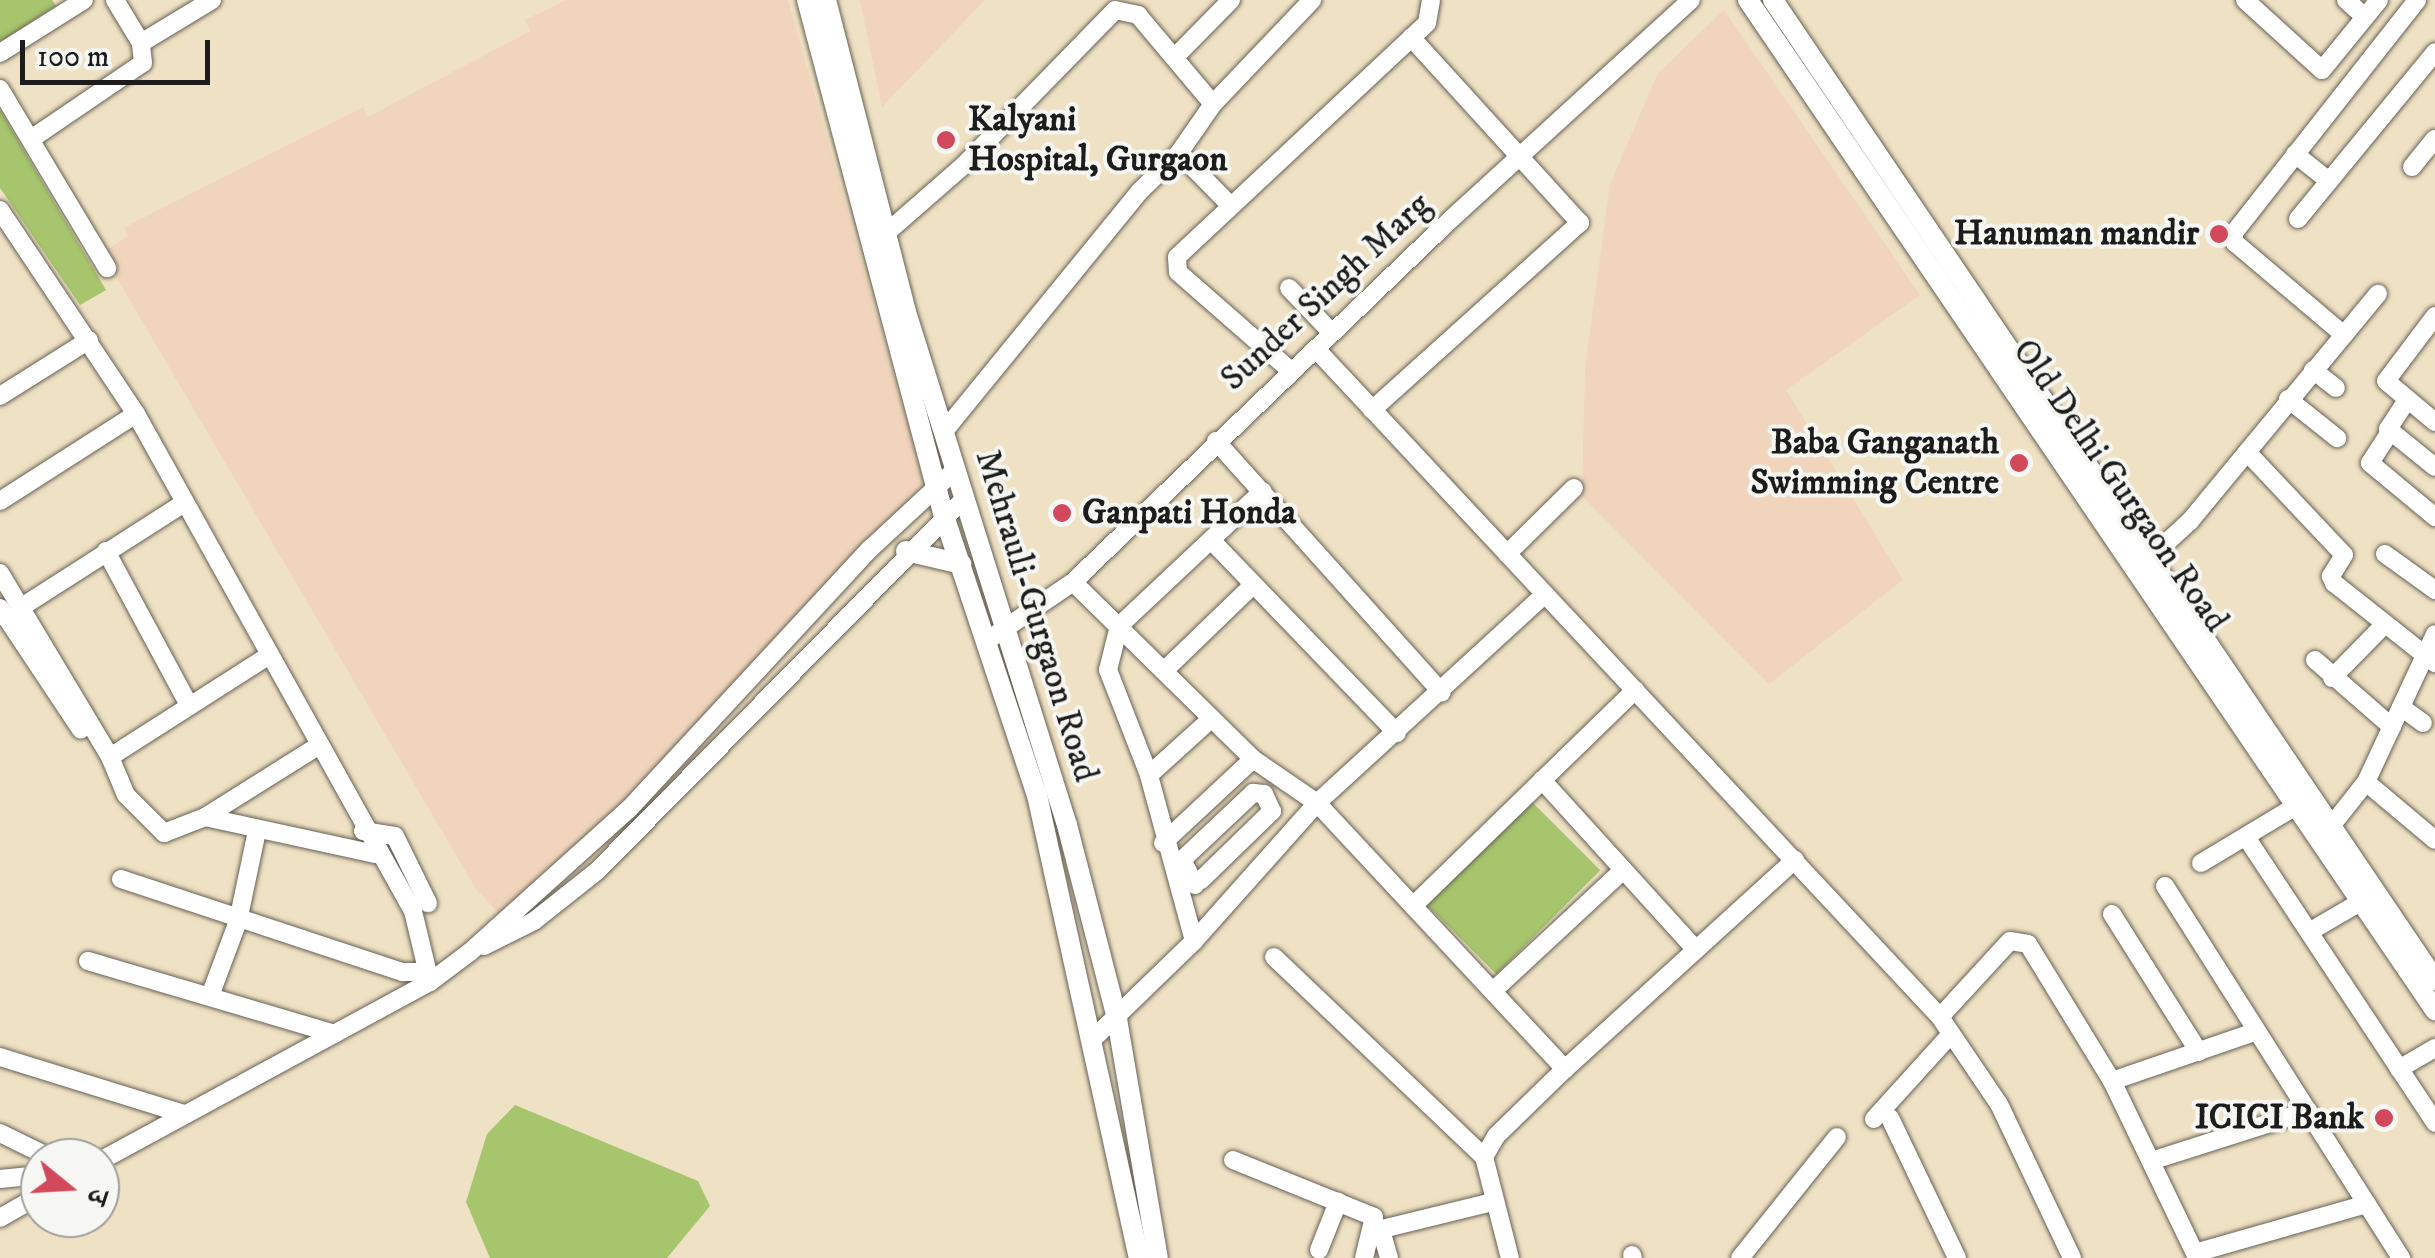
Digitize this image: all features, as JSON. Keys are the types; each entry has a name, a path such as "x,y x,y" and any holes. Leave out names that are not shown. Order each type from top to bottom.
{"main road":[{"name":"Mehrauli-Gurgaon Road","path":"807,0 944,513 962,564 997,634 1067,825 1117,1019 1158,1258"},
{"name":"Mehrauli-Gurgaon Road","path":"826,0 885,234 944,430 997,634 1095,1037 1139,1258"},
{"name":"Old Delhi Gurgaon Road","path":"1748,0 1973,313 2239,701 2332,825 2435,980"},
{"name":"Old Delhi Gurgaon Road","path":"1782,4 1973,313"},
{"path":"906,551 962,564"},
{"name":"Old Delhi Gurgaon Road","path":"2239,701 2296,806 2435,1010"}],"street":[{"path":"30,139 138,70 140,43 115,0"},
{"path":"140,43 212,0"},
{"path":"1176,58 1231,0"},
{"path":"944,430 1179,153 1213,104 1312,0"},
{"path":"1291,371 1178,272 1177,257 1228,203 1427,23 1431,0"},
{"name":"Sunder Singh Marg","path":"997,634 1073,582 1216,441 1691,0"},
{"path":"2245,0 2322,70 2378,0"},
{"path":"2346,0 2365,17"},
{"path":"2344,335 2233,239 2294,154 2417,0"},
{"path":"0,53 73,3"},
{"path":"885,234 964,164 1115,10 1138,15 1213,104"},
{"path":"1372,410 1580,223 1522,153 1411,37"},
{"path":"2298,219 2435,52"},
{"path":"0,89 107,268"},
{"path":"2412,166 2435,139"},
{"path":"1179,153 1228,203"},
{"path":"2294,154 2328,181"},
{"path":"0,210 136,414 320,746 375,854 419,925 429,977"},
{"path":"1289,288 1332,333"},
{"path":"2143,564 2247,452 2378,294"},
{"path":"2435,316 2428,338 2386,378 2435,422"},
{"path":"0,396 89,340"},
{"path":"1316,349 1940,1018 1999,1104 2072,1258"},
{"path":"2313,370 2336,388"},
{"path":"2288,400 2337,438"},
{"path":"2407,400 2388,426 2390,432 2435,467"},
{"path":"0,501 136,414"},
{"path":"2390,432 2370,463 2435,516"},
{"path":"1216,441 1442,693"},
{"path":"2247,452 2344,555 2331,579 2382,626 2430,659"},
{"path":"470,952 629,809 936,484 955,470"},
{"path":"1507,554 1574,488"},
{"path":"1194,941 1164,843 1149,776 1109,677 1119,626 1262,491"},
{"path":"120,1150 334,1034 470,952 534,921 598,871 906,551 963,500"},
{"path":"20,608 184,503"},
{"path":"1211,540 1397,732"},
{"path":"106,551 188,703"},
{"path":"2385,554 2435,590"},
{"path":"0,573 113,764 126,796 164,834 205,817 320,746"},
{"path":"1073,582 1086,602 1167,668 1212,719 1254,758 1316,802 1566,1069"},
{"path":"1167,668 1253,585"},
{"path":"1095,1037 1194,941 1316,802 1442,693 1545,594"},
{"path":"0,608 104,765 113,764 188,703 268,656"},
{"path":"2332,678 2382,626"},
{"path":"2332,825 2366,782 2400,707 2430,659 2435,634"},
{"path":"2315,660 2392,727"},
{"path":"1413,906 1635,690"},
{"path":"2400,707 2422,723"},
{"path":"1149,776 1212,719"},
{"path":"1164,843 1254,758"},
{"path":"1226,902 1198,882 1182,860 1253,794 1264,794 1284,776"},
{"path":"1542,780 1696,950"},
{"path":"2366,782 2435,840"},
{"path":"1180,898 1272,811 1264,794"},
{"path":"2201,863 2296,806"},
{"path":"205,817 375,854"},
{"path":"210,996 238,921 258,831"},
{"path":"363,832 394,836 428,903"},
{"path":"2246,837 2435,1124"},
{"path":"1484,1157 1496,1136 1566,1069 1795,860"},
{"path":"1493,991 1624,870"},
{"path":"121,879 238,921 429,977"},
{"path":"2165,886 2401,1258"},
{"path":"2309,932 2362,901"},
{"path":"2112,914 2199,1052"},
{"path":"1940,1018 2010,941 2028,944 2112,1081 2196,1256 2367,1204"},
{"path":"1274,957 1484,1157 1492,1202 1510,1258"},
{"path":"88,961 334,1034"},
{"path":"2112,1081 2257,1031"},
{"path":"1951,1034 1882,1119 1956,1258"},
{"path":"2399,1068 2435,1048"},
{"path":"0,1057 184,1114"},
{"path":"2151,1161 2308,1111"},
{"path":"1740,1258 1836,1137"},
{"path":"1233,1160 1374,1216 1389,1258"},
{"path":"1319,1250 1338,1202"},
{"path":"1377,1230 1492,1202"},
{"path":"1364,1258 1377,1230"}],"shaded area":[{"path":"566,0 788,0 924,482 636,794 502,917 476,889 102,253 128,236 125,227 363,107 368,117 530,31 525,20"},
{"path":"860,0 985,0 882,107"},
{"path":"1724,10 1920,295 1786,390 1903,580 1769,684 1582,496 1585,368 1610,184 1658,73"}],"green space":[{"path":"0,0 52,0 56,6 0,42"},
{"path":"0,110 106,290 80,305 0,188"},
{"path":"1531,801 1600,870 1496,974 1427,905"},
{"path":"515,1105 698,1181 710,1206 667,1258 490,1258 466,1202 487,1134"}],"place":[{"name":"Kalyani Hospital, Gurgaon","path":"946,140"},
{"name":"Hanuman mandir","path":"2219,234"},
{"name":"Baba Ganganath Swimming Centre","path":"2019,463"},
{"name":"Ganpati Honda","path":"1062,513"},
{"name":"ICICI Bank","path":"2384,1118"}]}
